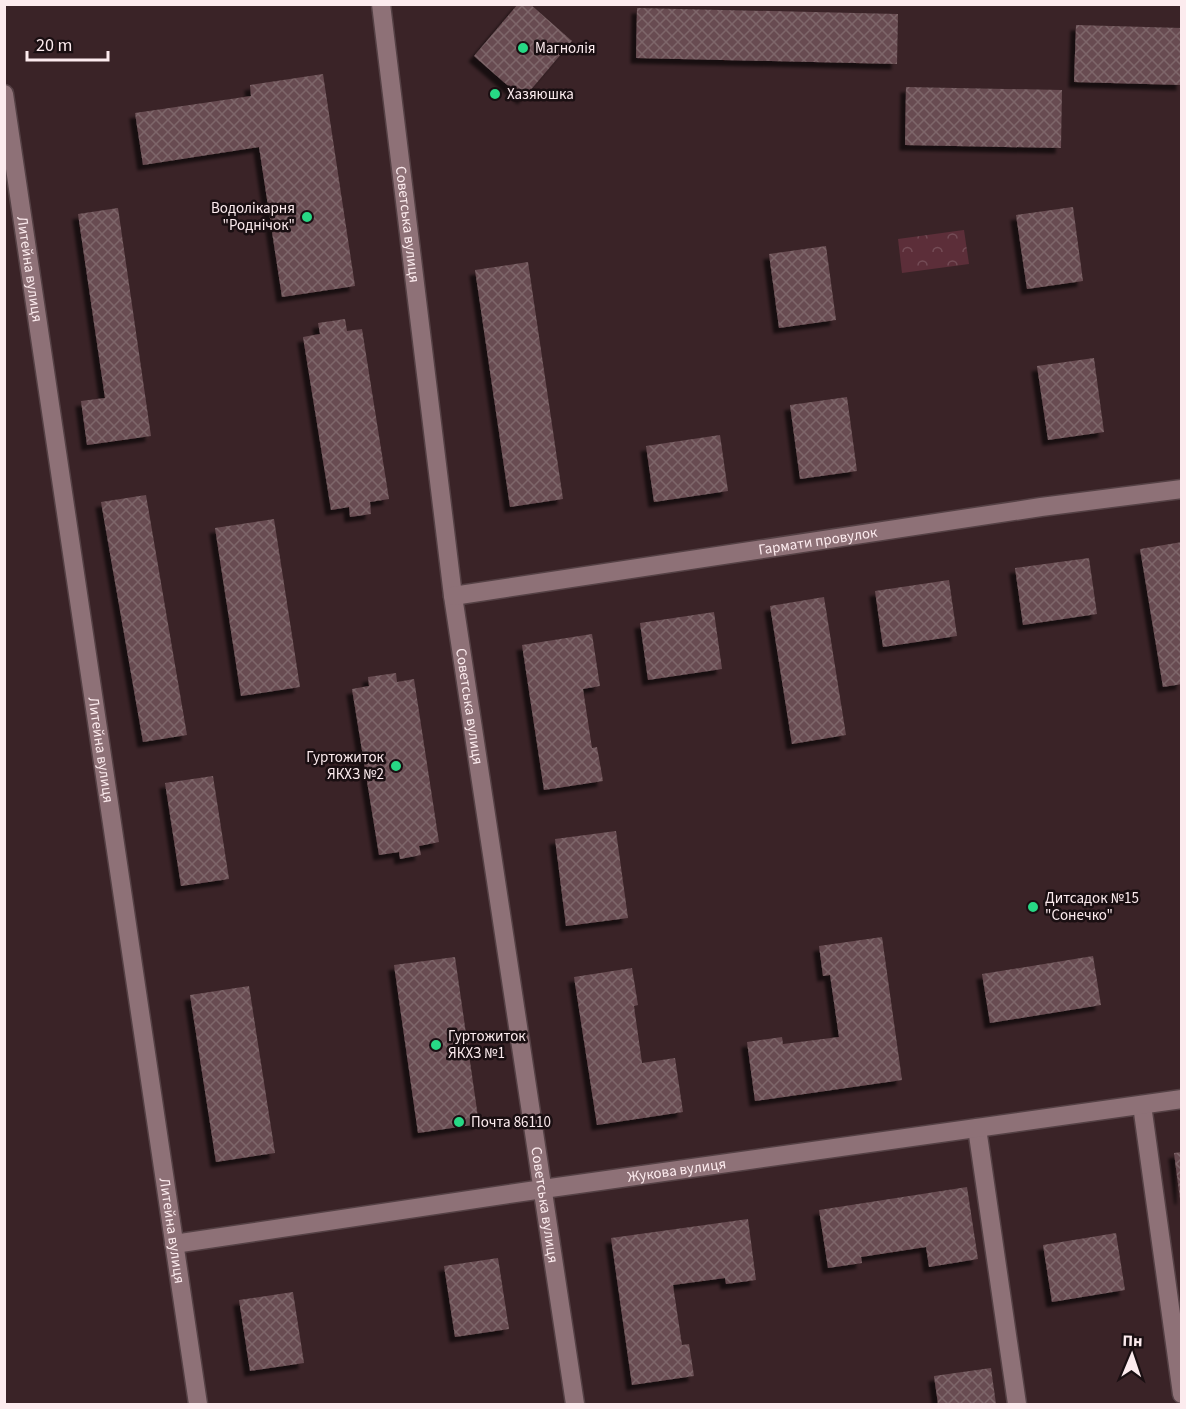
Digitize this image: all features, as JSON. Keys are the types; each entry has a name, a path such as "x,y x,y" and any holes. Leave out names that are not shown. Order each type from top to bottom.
{"street":[{"name":"Советська вулиця","path":"381,4 453,596 575,1404"},
{"name":"Литейна вулиця","path":"4,94 198,1404"},
{"name":"Гармати провулок","path":"453,596 1041,507 1182,489"},
{"name":"Жукова вулиця","path":"174,1244 543,1189 1182,1100"},
{"path":"1142,1105 1182,1394"},
{"path":"977,1128 1017,1404"}],"green space":[{"path":"964,230 969,264 902,273 898,239"}],"building":[{"name":"Магнолія","path":"518,4 530,4 572,41 523,99 474,56"},
{"path":"637,8 898,14 897,64 636,58"},
{"path":"1076,25 1182,28 1182,85 1074,82"},
{"name":"Водолікарня \"Роднічок\"","path":"323,74 355,286 282,297 259,147 143,165 135,113 251,96 250,85"},
{"path":"906,87 1062,90 1061,148 905,145"},
{"path":"1073,207 1083,281 1027,289 1016,215"},
{"path":"118,208 151,436 87,445 81,401 105,398 78,214"},
{"path":"826,246 836,320 779,328 769,254"},
{"path":"528,262 563,499 510,507 475,270"},
{"path":"345,319 347,331 362,329 389,499 370,502 371,514 350,517 349,507 331,510 303,337 320,334 318,323"},
{"path":"1094,358 1104,432 1048,440 1037,366"},
{"path":"847,397 857,471 800,479 790,405"},
{"path":"720,435 728,491 654,502 646,446"},
{"path":"146,495 187,735 143,742 101,502"},
{"path":"274,519 300,687 241,696 215,528"},
{"path":"1182,542 1182,684 1163,687 1140,549"},
{"path":"1089,558 1097,614 1023,625 1015,568"},
{"path":"949,580 957,636 883,647 875,591"},
{"path":"824,597 846,735 792,744 770,606"},
{"path":"714,612 722,669 648,680 640,623"},
{"path":"592,634 600,686 583,689 592,748 597,747 603,781 544,790 522,645"},
{"name":"Гуртожиток ЯКХЗ №2","path":"396,673 397,682 414,679 439,842 419,846 421,855 400,859 399,852 379,855 352,689 369,686 368,677"},
{"path":"213,776 229,879 181,886 165,783"},
{"path":"616,831 628,918 566,926 555,839"},
{"path":"882,937 902,1080 755,1101 747,1042 782,1037 783,1044 839,1037 830,975 823,976 819,946"},
{"path":"1093,956 1101,1005 990,1023 982,974"},
{"name":"Гуртожиток ЯКХЗ №1","path":"455,957 479,1124 418,1133 394,965"},
{"path":"632,968 638,1005 634,1006 642,1063 675,1058 683,1112 597,1125 574,977"},
{"path":"249,986 275,1153 216,1162 190,995"},
{"path":"1182,1152 1182,1199 1180,1199 1174,1153"},
{"path":"967,1187 978,1259 929,1267 926,1247 861,1257 862,1263 828,1268 819,1210"},
{"path":"748,1219 756,1280 726,1284 725,1278 673,1285 682,1345 689,1344 694,1376 632,1385 611,1238"},
{"path":"1116,1233 1125,1290 1052,1302 1043,1245"},
{"path":"498,1258 509,1329 455,1337 444,1266"},
{"path":"293,1292 304,1363 250,1371 239,1300"},
{"path":"991,1368 996,1404 938,1404 934,1376"}],"place":[{"name":"Магнолія","path":"523,48"},
{"name":"Хазяюшка","path":"495,94"},
{"name":"Водолікарня \"Роднічок\"","path":"307,217"},
{"name":"Гуртожиток ЯКХЗ №2","path":"396,766"},
{"name":"Дитсадок №15 \"Сонечко\"","path":"1033,907"},
{"name":"Гуртожиток ЯКХЗ №1","path":"436,1045"},
{"name":"Почта 86110","path":"459,1122"}]}
